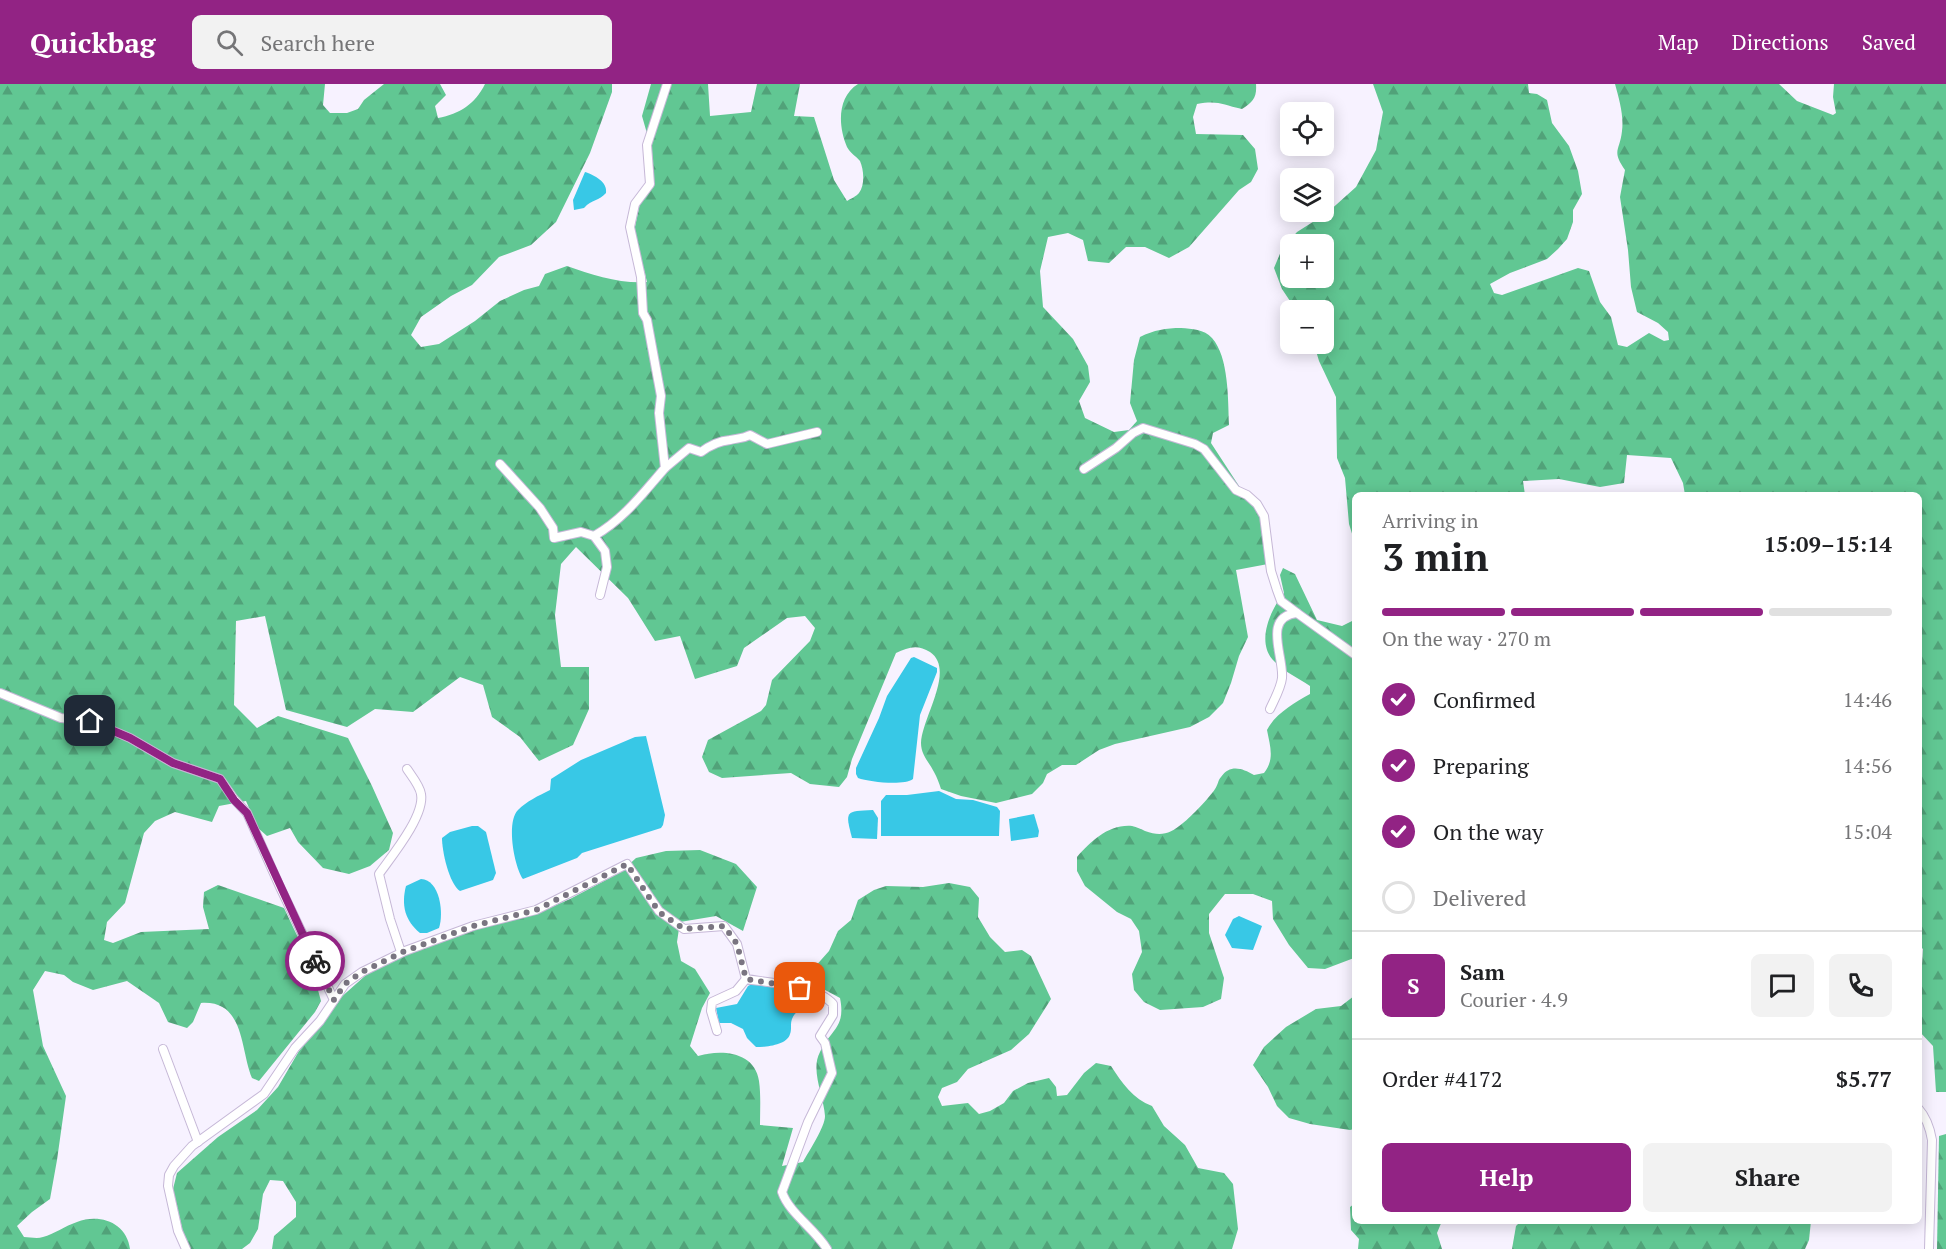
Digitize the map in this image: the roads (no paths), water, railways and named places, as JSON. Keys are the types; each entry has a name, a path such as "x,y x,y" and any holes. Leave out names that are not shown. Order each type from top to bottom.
{"street":[{"path":"665,468 659,412 661,396 647,320 643,313 641,278 630,227 635,204 650,184 647,145 667,84"},
{"path":"1084,469 1143,428 1204,449 1228,482 1257,504 1264,516 1271,571 1281,601 1352,653"},
{"path":"594,536 619,519 665,468 689,448 701,452 711,445 730,440 741,440 750,435 767,444 817,432"},
{"path":"500,464 540,508 553,528 554,538 581,532 594,536 605,551 608,567 600,595"},
{"path":"1270,709 1282,679 1276,633 1279,623 1290,614 1297,613"},
{"path":"0,693 61,718 90,721 130,738 173,763 220,779 234,800 247,813 334,1000"},
{"path":"401,952 379,874 412,826 418,810 421,794 407,768"},
{"path":"186,1249 178,1230 168,1186 169,1175 174,1166 192,1146 264,1094 295,1048 320,1021 345,984 362,972 401,952 473,926 536,910 627,864 659,912 684,929 724,926 737,944 746,979"},
{"path":"717,1031 711,1011 712,1002 736,991 746,979"},
{"path":"746,979 800,988 826,996 833,1004 833,1015 820,1036 825,1043 832,1073 808,1122 782,1192 790,1208 819,1236 827,1249"},
{"path":"163,1049 198,1142"},
{"path":"1922,1112 1925,1115 1932,1140 1929,1249"}],"water":[{"path":"585,172 603,182 606,193 584,208 574,210 573,200"},
{"path":"914,657 937,668 937,672 920,715 913,779 895,783 858,778 856,768 887,696 911,658"},
{"path":"646,736 665,815 661,828 582,853 577,858 523,879 517,864 512,834 514,816 518,810 529,801 550,790 551,779 581,760 635,737"},
{"path":"939,791 956,799 973,800 997,807 1000,811 999,836 881,836 881,801 886,795"},
{"path":"873,810 878,818 877,839 852,838 848,822 849,814"},
{"path":"1034,814 1039,831 1038,837 1011,841 1009,819"},
{"path":"478,826 486,832 496,873 493,880 460,891 449,875 442,838 450,832"},
{"path":"421,879 433,885 441,906 439,928 427,933 420,933 415,928 404,906 406,886"},
{"path":"1239,916 1262,926 1253,950 1232,948 1225,935 1233,919"},
{"path":"752,984 801,992 806,996 804,1004 792,1019 791,1032 785,1041 771,1046 756,1047 747,1038 743,1029 731,1023 719,1023 716,1008 737,1004 748,986"}]}
